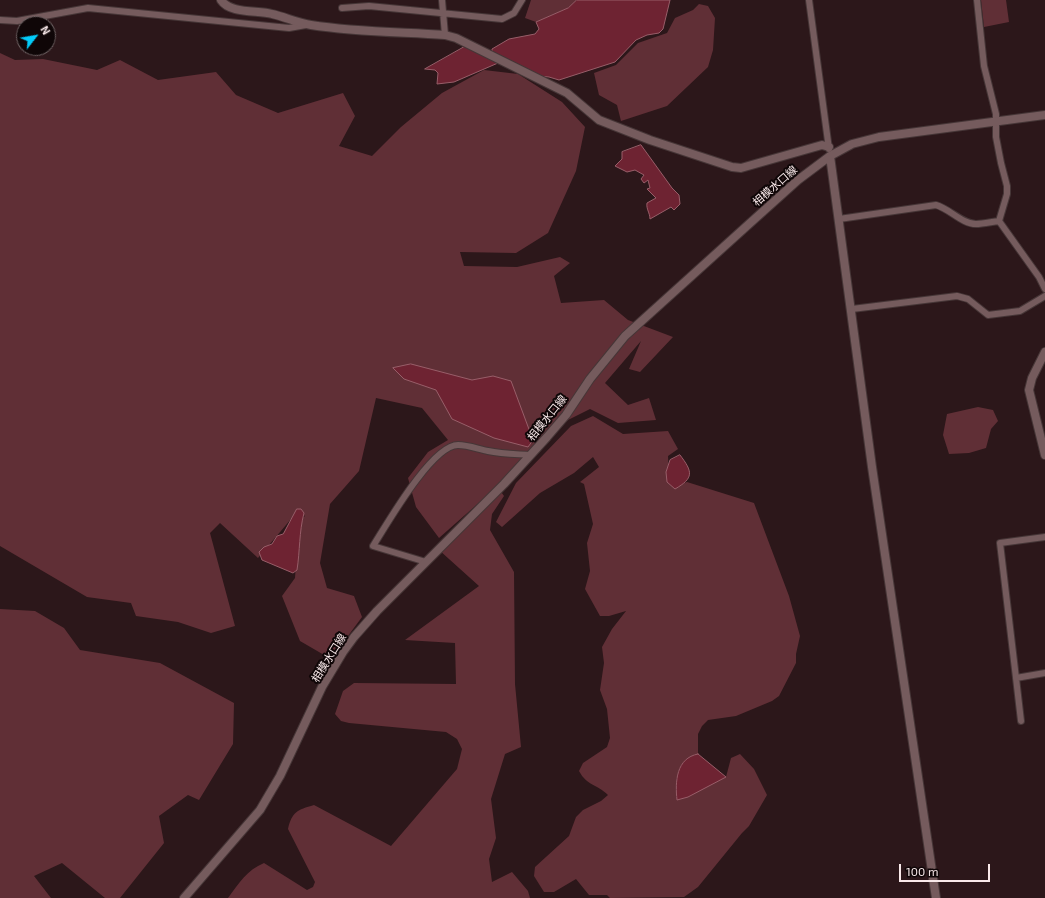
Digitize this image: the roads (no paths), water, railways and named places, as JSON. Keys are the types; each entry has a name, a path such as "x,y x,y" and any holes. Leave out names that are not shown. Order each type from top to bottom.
{"street":[{"path":"220,0 226,5 236,9 272,14 309,25 354,30 445,35 456,38 492,54 567,93 599,120 650,140 732,167 742,168 822,145 829,147"},
{"path":"442,0 445,35"},
{"path":"342,8 368,3 442,14 502,19 514,13 522,0"},
{"path":"809,0 852,309 872,467 936,898"},
{"path":"977,0 984,66 993,100 1001,163 1008,194 998,221"},
{"path":"0,20 17,21 88,8 288,28 309,25"},
{"name":"相模水口線","path":"184,898 260,810 280,776 322,687 343,652 377,611 530,455 566,415 590,379 625,336 798,180 830,156 852,144 879,137 1045,115"},
{"path":"839,219 936,205 969,223 976,224 998,221"},
{"path":"998,221 1039,277 1045,289"},
{"path":"852,309 957,296 972,302 988,315 1020,311 1045,296"},
{"path":"1045,352 1032,378 1029,390 1045,456"},
{"path":"426,562 373,546 397,507 437,456 446,449 457,445 500,454 530,455"},
{"path":"1021,721 1000,543 1045,537"},
{"path":"1016,678 1045,672"}]}
